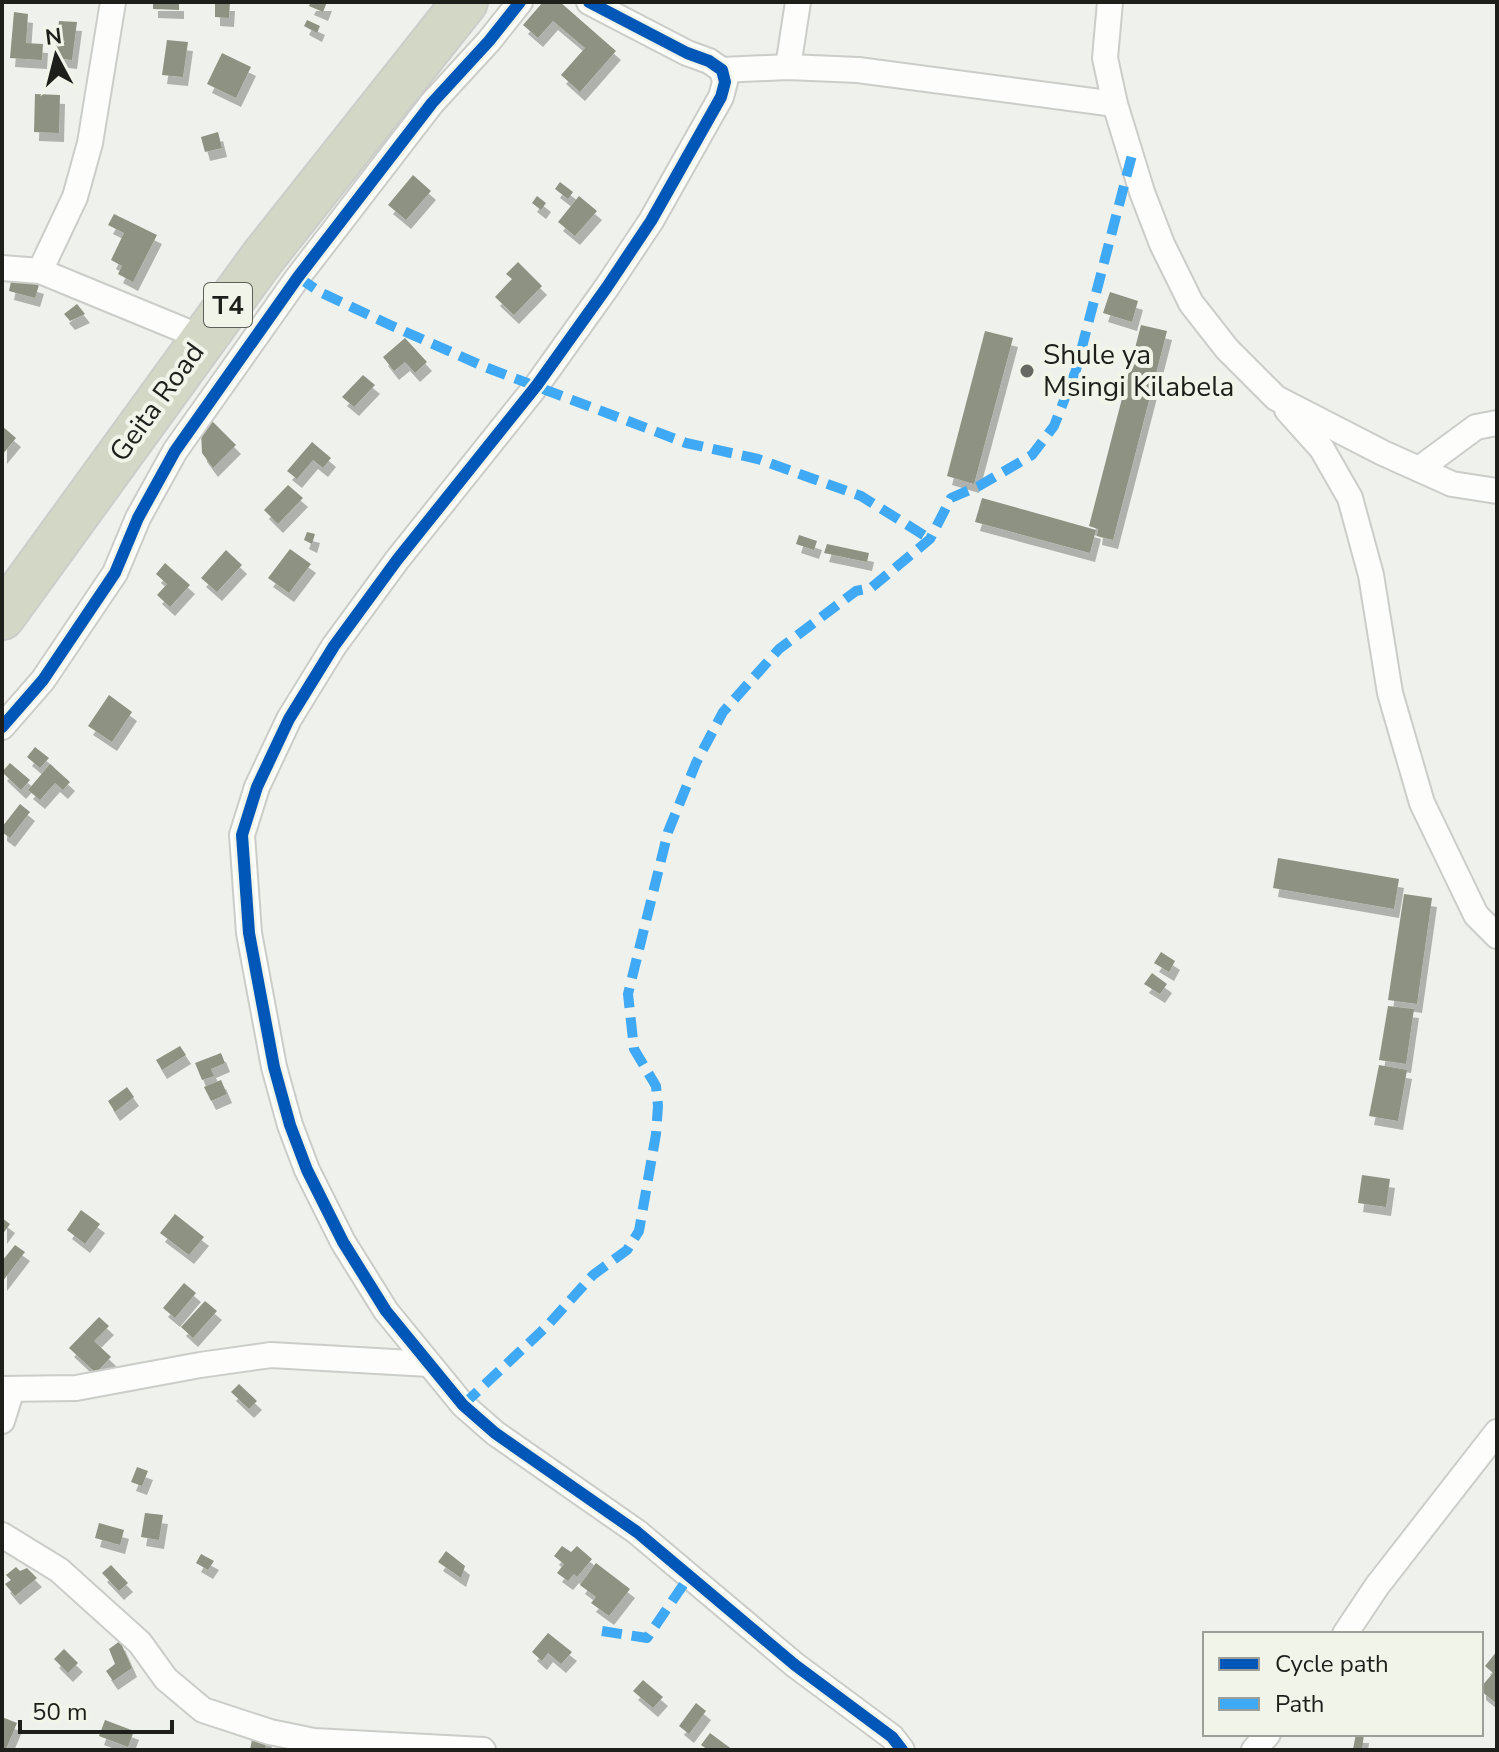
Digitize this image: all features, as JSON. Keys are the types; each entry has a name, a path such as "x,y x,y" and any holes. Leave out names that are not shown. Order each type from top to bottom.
{"highway":[{"name":"Geita Road","path":"2,617 203,338 371,118 465,2"}],"street":[{"path":"40,271 75,197 90,143 113,2"},
{"path":"2,727 43,680 115,573 138,518 175,451 280,302 432,103 520,2"},
{"path":"589,2 722,70 788,67 858,70 1115,104"},
{"path":"788,67 798,2"},
{"path":"1110,2 1105,58 1115,104 1142,192 1162,244 1191,303 1227,349 1322,449 1350,498 1371,575 1390,693 1422,803 1476,915 1497,936"},
{"path":"722,70 725,82 721,97 651,221 607,287 537,385 397,560 334,646 289,719 257,787 242,835 249,933 274,1067 290,1125 307,1170 343,1242 386,1311 463,1405 495,1433 637,1532 795,1665 892,1737 902,1750"},
{"path":"2,268 40,271 203,338"},
{"path":"1276,398 1452,484 1497,491"},
{"path":"1419,469 1476,427 1497,423"},
{"path":"2,1421 7,1389 76,1388 271,1355 429,1364"},
{"path":"1346,1632 1377,1586 1497,1432"},
{"path":"2,1535 59,1570 140,1643 166,1679 203,1710 313,1746 483,1750"}],"building":[{"path":"153,2 179,2 179,10 153,9"},
{"path":"215,2 230,2 229,18 215,17"},
{"path":"311,2 327,2 323,12 309,6"},
{"path":"543,2 560,2 616,51 580,92 561,75 585,48 553,21 538,38 523,25"},
{"path":"14,12 28,14 26,43 43,44 42,60 10,58"},
{"path":"307,20 320,26 317,33 304,26"},
{"path":"59,21 77,22 72,60 55,58"},
{"path":"167,40 188,42 183,77 162,75"},
{"path":"222,53 251,67 236,98 207,84"},
{"path":"35,94 60,95 59,133 34,132"},
{"path":"218,132 222,148 205,152 201,137"},
{"path":"413,175 431,191 406,220 388,205"},
{"path":"560,182 573,192 568,199 555,189"},
{"path":"537,196 546,203 541,210 532,203"},
{"path":"579,196 597,211 575,236 558,222"},
{"path":"114,214 157,235 133,282 118,274 122,266 111,260 124,233 108,225"},
{"path":"518,262 542,286 514,315 495,297 512,279 506,274"},
{"path":"12,277 39,285 35,298 9,291"},
{"path":"1110,292 1138,301 1132,322 1103,313"},
{"path":"77,304 85,314 70,321 64,314"},
{"path":"1141,325 1167,331 1113,540 1097,536 1098,529 1089,526"},
{"path":"985,331 1013,338 974,484 947,476"},
{"path":"405,338 427,362 415,373 405,362 394,371 383,357"},
{"path":"363,375 375,385 354,407 342,397"},
{"path":"212,421 236,445 213,468 202,453 201,432"},
{"path":"2,426 16,438 2,455"},
{"path":"312,442 331,458 323,468 313,460 297,479 287,471"},
{"path":"288,485 303,498 278,524 264,510"},
{"path":"982,498 1096,530 1090,553 975,522"},
{"path":"307,532 315,534 312,544 304,540"},
{"path":"799,535 817,541 814,550 796,544"},
{"path":"827,544 869,553 867,562 824,553"},
{"path":"290,549 311,564 289,593 268,578"},
{"path":"226,550 242,565 217,592 201,578"},
{"path":"165,563 190,585 170,607 157,595 167,584 156,574"},
{"path":"109,695 132,712 112,742 88,726"},
{"path":"35,747 49,758 40,768 27,757"},
{"path":"10,763 30,780 21,790 2,772"},
{"path":"50,764 70,782 63,790 55,783 40,800 28,790"},
{"path":"20,804 30,812 10,838 2,832 2,827"},
{"path":"1278,858 1399,879 1394,909 1273,888"},
{"path":"1404,894 1432,898 1417,1004 1388,1000"},
{"path":"1161,952 1175,961 1169,972 1154,963"},
{"path":"1152,973 1167,984 1160,994 1144,984"},
{"path":"1388,1006 1414,1009 1406,1064 1379,1060"},
{"path":"180,1046 186,1055 162,1070 156,1060"},
{"path":"221,1053 225,1063 211,1069 214,1076 202,1080 195,1063"},
{"path":"1379,1065 1407,1070 1398,1121 1369,1116"},
{"path":"221,1080 227,1094 211,1101 204,1087"},
{"path":"127,1087 134,1097 115,1112 108,1101"},
{"path":"1362,1175 1390,1179 1386,1207 1358,1203"},
{"path":"81,1210 100,1224 85,1244 67,1230"},
{"path":"175,1214 204,1237 189,1255 160,1233"},
{"path":"2,1218 10,1224 2,1235"},
{"path":"15,1245 25,1252 2,1282 2,1261"},
{"path":"184,1283 196,1293 175,1318 163,1308"},
{"path":"205,1301 217,1311 193,1338 181,1327"},
{"path":"99,1317 109,1326 94,1341 111,1357 96,1373 69,1348"},
{"path":"239,1384 257,1401 249,1409 231,1392"},
{"path":"137,1467 148,1471 142,1486 131,1482"},
{"path":"145,1513 163,1515 159,1540 141,1537"},
{"path":"99,1523 124,1530 120,1545 95,1538"},
{"path":"562,1546 571,1552 577,1546 592,1559 577,1577 574,1574 568,1581 557,1573 564,1564 554,1556"},
{"path":"446,1551 465,1566 461,1578 438,1562"},
{"path":"201,1554 214,1561 208,1570 196,1563"},
{"path":"596,1563 630,1589 609,1616 591,1603 596,1597 580,1585"},
{"path":"111,1565 128,1583 119,1591 102,1573"},
{"path":"16,1567 20,1571 27,1568 37,1578 15,1596 5,1584 11,1580 6,1575"},
{"path":"548,1633 572,1652 561,1664 548,1653 542,1661 532,1652"},
{"path":"120,1641 132,1668 113,1681 106,1671 115,1664 109,1649"},
{"path":"64,1649 78,1663 68,1673 54,1659"},
{"path":"1497,1651 1497,1704 1483,1693 1483,1685 1493,1673 1485,1666"},
{"path":"643,1680 663,1697 653,1708 633,1691"},
{"path":"696,1703 706,1711 689,1734 679,1726"},
{"path":"2,1717 17,1723 6,1749 2,1747"},
{"path":"105,1720 134,1731 128,1747 99,1736"},
{"path":"710,1733 733,1750 708,1750 701,1745"},
{"path":"253,1734 267,1737 265,1750 250,1750"},
{"path":"1356,1736 1364,1736 1362,1750 1353,1749"}],"marked path":[{"path":"463,1405 547,1326 593,1275 627,1250 639,1231 658,1106 656,1086 634,1049 628,994 668,832 696,763 723,712 779,649 856,591 871,588 930,539 951,498 979,486 1032,455 1054,426 1076,370 1132,155"},
{"path":"298,277 320,292 485,367 686,443 758,459 861,496 930,539"},
{"path":"602,1631 647,1638 690,1575"}],"cycle path":[{"path":"2,727 43,680 115,573 138,518 175,451 298,277 432,103 520,2"},
{"path":"589,2 722,70 725,82 721,97 651,221 607,287 537,385 397,560 334,646 289,719 257,787 242,835 249,933 274,1067 290,1125 307,1170 343,1242 386,1311 463,1405 495,1433 637,1532 795,1665 892,1737 902,1750"}],"place":[{"name":"Shule ya Msingi Kilabela","path":"1027,371"}]}
